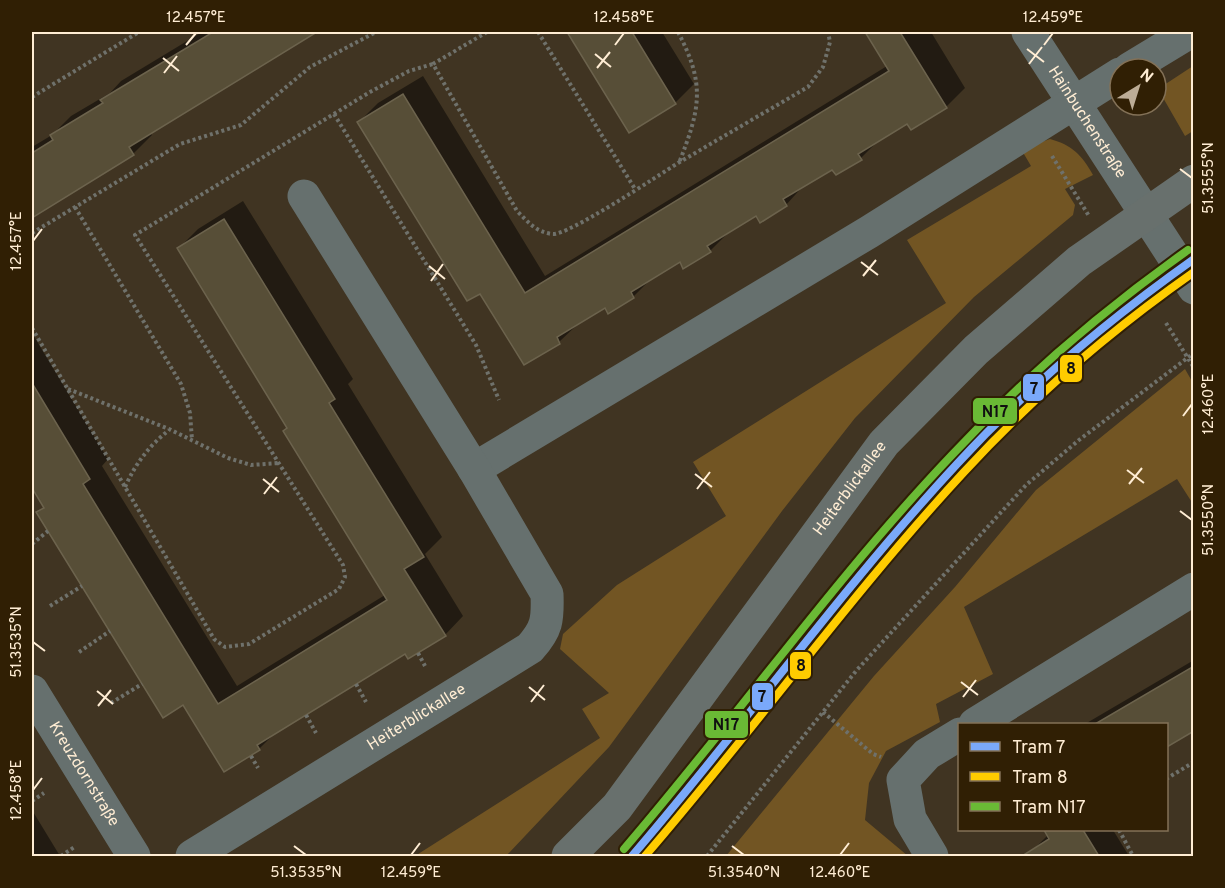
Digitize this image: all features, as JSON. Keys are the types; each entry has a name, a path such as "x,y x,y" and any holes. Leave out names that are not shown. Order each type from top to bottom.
{"main road":[{"name":"Heiterblickallee","path":"568,856 617,807 884,443 976,350 1079,261 1194,181"}],"street":[{"name":"Hainbuchenstraße","path":"1028,32 1072,104 1194,288"},
{"path":"1149,57 1190,32"},
{"path":"474,469 869,232 1108,82"},
{"name":"Heiterblickallee","path":"192,856 530,648 543,634 548,617 547,594 474,469 304,196"},
{"path":"977,723 1194,590"},
{"name":"Kreuzdornstraße","path":"32,691 134,856"},
{"path":"932,856 910,819 903,780 920,761 958,735"}],"path":[{"path":"32,97 140,32"},
{"path":"32,234 180,144 241,125 310,67 376,32"},
{"path":"32,328 214,639 225,647 249,644 339,589 345,577 343,565 135,235 334,114 409,71 433,64 487,32"},
{"path":"538,32 634,189"},
{"path":"678,32 690,54 699,93 695,123 678,164"},
{"path":"433,64 518,211 536,230 554,235 574,227 634,189 808,87 823,67 830,42 828,32"},
{"path":"334,114 476,345 499,400"},
{"path":"1035,127 1090,218"},
{"path":"75,207 181,384 190,413 192,440"},
{"path":"1166,323 1194,368"},
{"path":"707,856 856,670 1026,485 1079,440 1194,353"},
{"path":"68,389 251,465 279,463"},
{"path":"125,487 134,465 150,445 169,429"},
{"path":"32,544 48,531"},
{"path":"50,606 82,586"},
{"path":"79,652 110,631"},
{"path":"418,653 425,666"},
{"path":"111,703 142,684"},
{"path":"356,684 366,702"},
{"path":"823,712 873,754 920,761"},
{"path":"306,715 316,733"},
{"path":"251,756 258,768"},
{"path":"1168,778 1194,762"},
{"path":"32,801 44,793"},
{"path":"1120,831 1133,856"},
{"path":"61,856 76,846"}],"shaded area":[{"path":"1193,66 1193,131 1185,136 1168,106 1168,82"},
{"path":"1050,139 1076,152 1093,175 1065,189 1075,205 1073,215 974,297 855,418 782,511 609,747 506,856 415,856 600,738 582,709 609,693 560,649 563,634 617,585 726,516 693,462 946,303 907,240 1031,166 1021,149"},
{"path":"1185,369 1193,383 1193,504 1177,479 964,607 993,674 936,704 940,722 886,751 869,783 865,820 908,856 726,856 874,676 955,587 1036,490"}],"building":[{"path":"213,32 317,32 129,147 134,155 32,218 32,153 53,140 50,135 103,103 100,100"},
{"path":"567,32 632,32 676,104 629,133"},
{"path":"865,32 900,32 947,108 911,130 907,124 858,154 862,160 836,175 832,170 783,199 787,206 760,223 756,216 707,246 711,252 683,269 680,262 631,292 634,298 608,314 605,308 557,337 560,344 524,365 480,294 467,301 357,122 403,94 525,293 889,71"},
{"path":"224,219 335,399 329,403 424,557 404,569 446,636 408,659 405,654 257,745 260,750 224,772 183,705 163,718 36,512 44,508 32,488 32,383 90,479 83,484 218,704 387,600 283,431 287,428 177,248"},
{"path":"1194,666 1194,731 1168,746 1168,723 1097,723"},
{"path":"1045,831 1084,831 1099,856 1022,856 1049,839"}],"tram line":[{"name":"N17","path":"624,849 826,600 952,455 1007,399 1065,346 1188,250"},
{"name":"7","path":"632,856 832,609 914,511 957,464 1041,381 1100,330 1194,259"},
{"name":"8","path":"645,856 922,518 990,444 1073,366 1194,272"}]}
